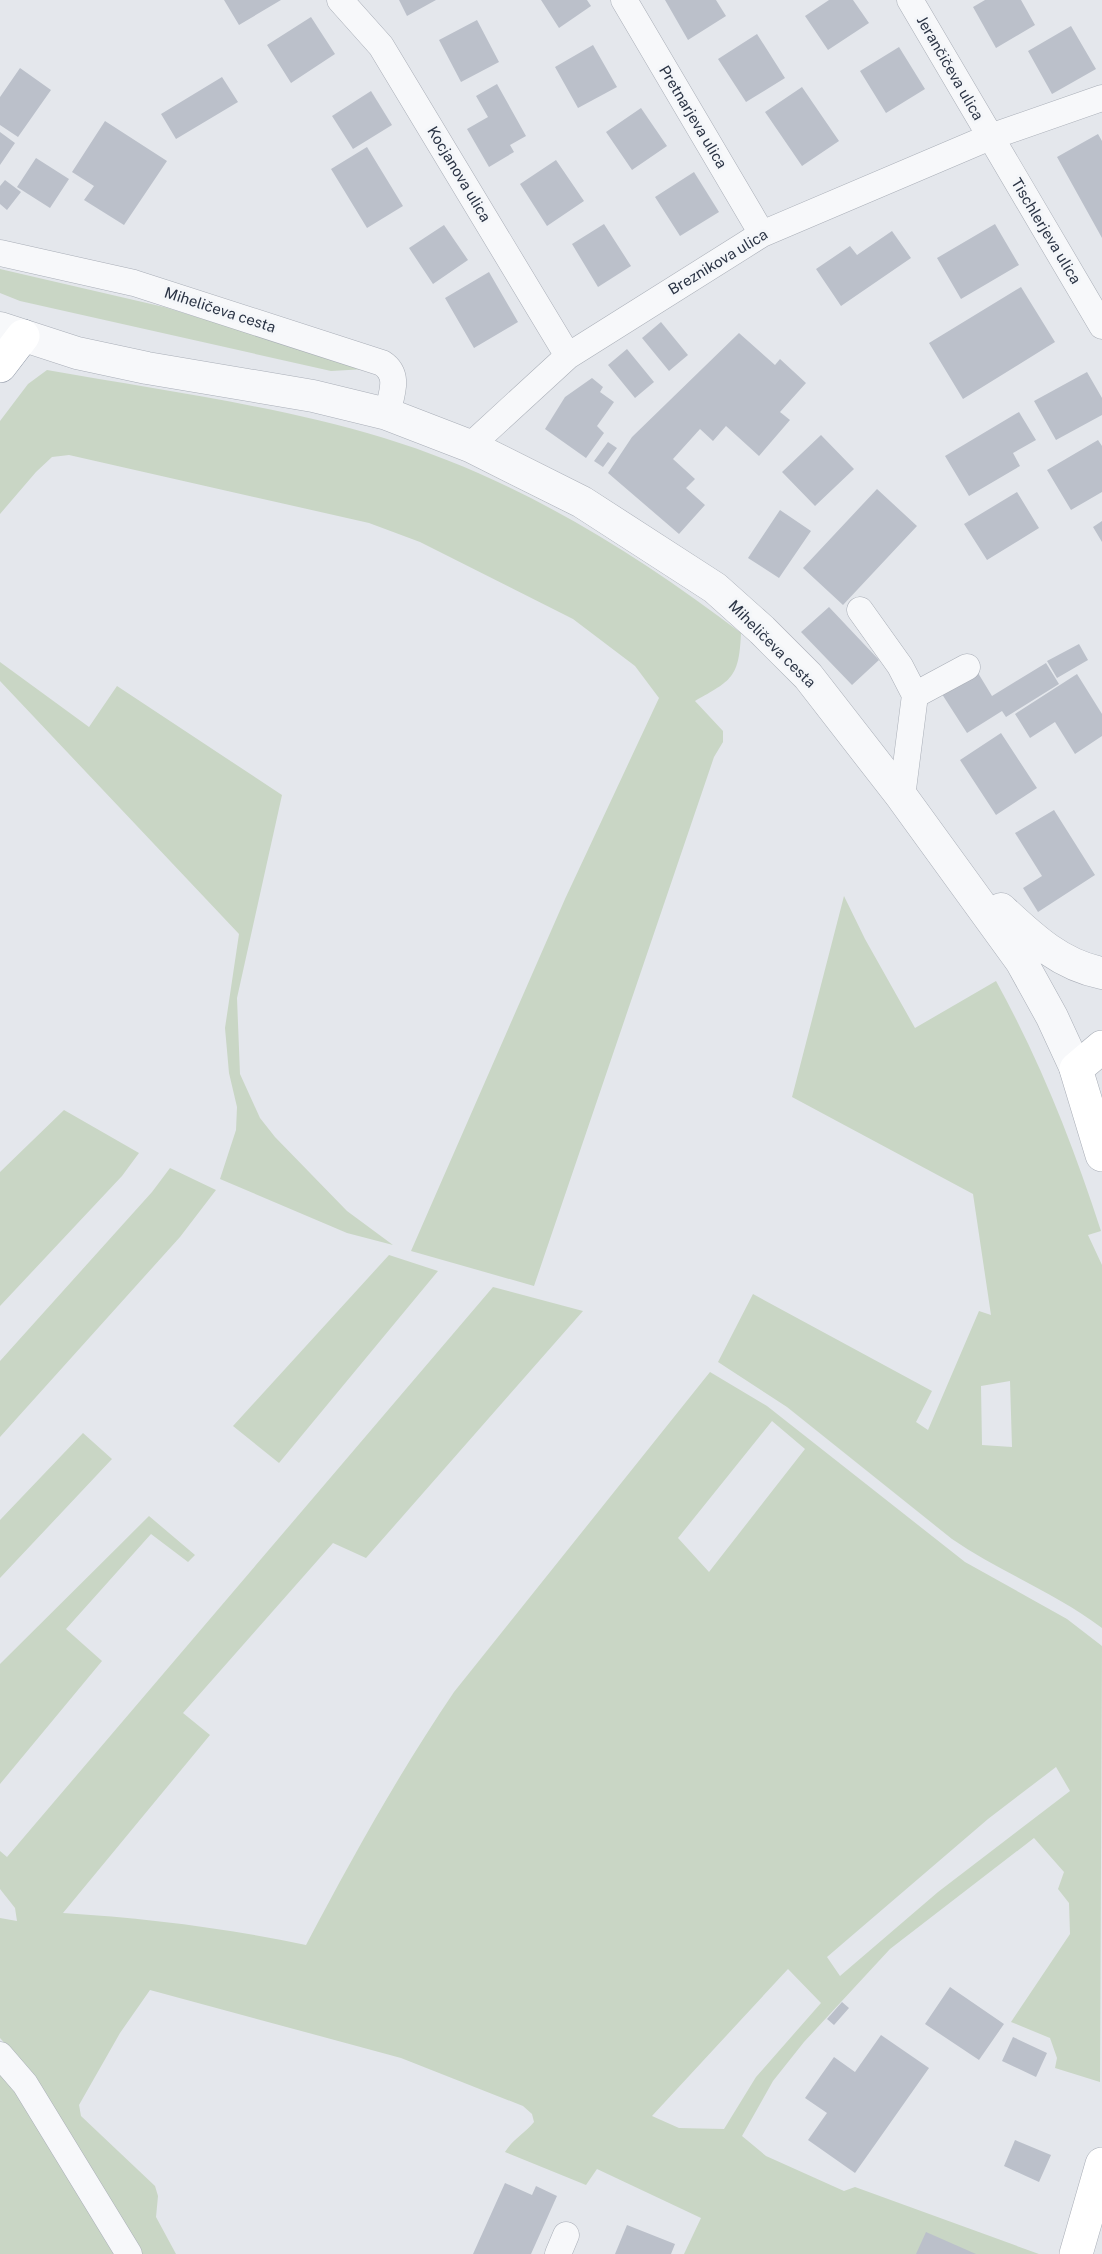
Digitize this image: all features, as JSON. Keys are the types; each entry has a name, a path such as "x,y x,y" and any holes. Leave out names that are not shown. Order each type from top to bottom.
{"main road":[{"path":"0,366 11,332"},
{"path":"1102,1047 1076,1069 1102,1155"},
{"path":"1076,2254 1102,2164"}],"street":[{"name":"Kocjanova ulica","path":"340,0 381,46 568,356"},
{"name":"Pretnarjeva ulica","path":"624,0 762,234"},
{"name":"Jerančičeva ulica","path":"910,0 990,137"},
{"name":"Breznikova ulica","path":"470,446 568,356 762,234 990,137 1102,98"},
{"name":"Tischlerjeva ulica","path":"990,137 1102,326"},
{"name":"Miheličeva cesta","path":"0,253 134,283 382,363 391,368 394,377 387,414"},
{"name":"Miheličeva cesta","path":"11,332 77,353 147,368 313,396 387,414 470,446 582,502 715,588 808,676 902,797 1021,961 1052,1017 1076,1069"},
{"path":"860,610 900,666 915,695 902,797"},
{"path":"915,695 967,667"},
{"path":"937,847 1041,946 1064,960 1102,973"},
{"path":"0,2055 25,2084 129,2254"}],"green space":[{"path":"0,269 164,307 366,369 331,371 20,301 0,293"},
{"path":"47,370 301,416 343,426 433,454 526,496 571,520 658,574 741,633 738,660 731,676 718,688 695,701 723,731 723,742 714,757 534,1286 411,1251 565,899 659,698 635,666 573,619 420,542 369,523 69,455 52,457 0,514 0,421 28,384"},
{"path":"0,662 89,727 117,686 282,795 237,998 240,1074 260,1118 275,1137 347,1211 393,1245 347,1233 220,1179 236,1130 237,1107 229,1073 225,1028 239,934 0,681"},
{"path":"844,896 865,939 915,1028 996,981 1027,1042 1054,1103 1101,1231 1088,1235 1102,1265 1102,1628 1066,1604 952,1539 787,1407 718,1362 753,1294 932,1391 916,1422 928,1430 979,1311 991,1315 973,1194 792,1097","holes":["1010,1381 1012,1447 982,1445 981,1386"]},
{"path":"64,1110 139,1153 122,1176 0,1306 0,1172"},
{"path":"170,1168 216,1190 180,1237 0,1437 0,1361 152,1192"},
{"path":"389,1255 438,1271 279,1463 233,1426"},
{"path":"493,1287 583,1311 366,1558 333,1543 183,1713 210,1735 63,1913 185,1924 306,1945 377,1816 414,1753 454,1692 710,1372 767,1406 965,1562 1067,1619 1102,1646 1100,2082 1055,2068 1057,2058 1050,2038 1011,2022 1070,1934 1069,1903 1058,1889 1064,1872 1034,1838 890,1949 804,2042 773,2081 742,2136 766,2156 844,2191 855,2187 1039,2254 684,2254 701,2218 597,2169 586,2185 505,2152 534,2122 532,2114 523,2106 401,2058 150,1990 120,2033 79,2105 81,2116 155,2186 158,2196 156,2217 176,2254 136,2254 24,2065 0,2038 0,1918 17,1921 15,1908 0,1889 0,1851 7,1857","holes":["772,1421 805,1449 709,1572 678,1538","1056,1767 1070,1791 938,1892 840,1976 827,1957 988,1819","788,1969 821,2003 756,2077 724,2129 679,2128 652,2116"]},
{"path":"83,1433 112,1459 0,1578 0,1520"},
{"path":"149,1516 195,1555 188,1562 151,1534 66,1629 102,1661 0,1784 0,1664"},
{"path":"0,2067 120,2254 0,2254"}],"building":[{"path":"224,0 281,0 239,25"},
{"path":"399,0 436,0 407,16"},
{"path":"541,0 587,0 591,6 559,28"},
{"path":"665,0 716,0 726,16 688,40"},
{"path":"829,0 853,0 869,23 828,50 805,16"},
{"path":"985,0 1021,0 1035,25 996,48 973,7"},
{"path":"311,17 335,54 291,83 267,45"},
{"path":"477,20 499,62 461,82 439,40"},
{"path":"1071,26 1096,69 1052,94 1028,51"},
{"path":"757,34 785,78 746,102 718,59"},
{"path":"593,45 617,87 578,108 555,67"},
{"path":"899,47 925,89 886,113 860,71"},
{"path":"20,68 51,90 18,137 0,125 0,97"},
{"path":"222,77 238,102 176,139 161,114"},
{"path":"497,84 526,136 510,145 514,152 489,167 467,129 488,117 476,96"},
{"path":"802,87 839,141 802,166 765,112"},
{"path":"371,91 392,125 353,149 332,116"},
{"path":"641,108 667,146 632,170 606,132"},
{"path":"105,121 167,161 124,225 84,200 94,186 72,172"},
{"path":"0,132 15,143 0,165"},
{"path":"1098,134 1102,141 1102,238 1057,157"},
{"path":"367,147 403,206 367,228 331,169"},
{"path":"36,158 69,179 50,208 17,187"},
{"path":"556,160 584,201 547,226 520,184"},
{"path":"694,172 719,212 680,236 655,197"},
{"path":"5,180 21,192 7,210 0,204 0,186"},
{"path":"604,224 631,266 598,287 572,244"},
{"path":"995,224 1019,265 961,299 937,258"},
{"path":"444,225 468,260 433,284 409,248"},
{"path":"892,231 911,258 841,306 816,269 850,246 857,255"},
{"path":"489,272 518,322 474,348 445,298"},
{"path":"1021,287 1055,342 963,399 929,343"},
{"path":"661,322 688,355 669,371 642,338"},
{"path":"739,333 775,365 780,359 806,383 780,412 790,420 759,456 726,426 713,441 700,429 673,459 695,479 686,488 705,505 679,534 608,473 632,437"},
{"path":"627,349 654,382 635,398 608,365"},
{"path":"1087,372 1102,398 1102,415 1056,440 1034,401"},
{"path":"592,378 603,387 600,392 614,402 597,426 604,433 586,458 545,429 565,397"},
{"path":"1019,412 1036,440 1013,453 1020,466 969,496 945,456"},
{"path":"821,435 854,469 815,506 782,472"},
{"path":"1098,440 1102,446 1102,492 1071,510 1047,470"},
{"path":"608,442 617,448 603,467 594,461"},
{"path":"877,489 917,526 843,605 803,568"},
{"path":"1017,492 1039,528 987,560 964,524"},
{"path":"780,510 811,531 779,578 748,558"},
{"path":"1102,521 1102,542 1093,527"},
{"path":"829,607 879,660 852,685 801,632"},
{"path":"1079,644 1088,660 1057,678 1047,661"},
{"path":"1046,663 1059,684 1006,717 1002,711 967,733 940,691 975,668 992,696"},
{"path":"1077,674 1102,714 1102,736 1075,754 1055,722 1030,738 1015,714"},
{"path":"1001,733 1037,788 996,815 960,760"},
{"path":"1054,810 1095,875 1038,912 1023,888 1042,876 1015,833"},
{"path":"950,1987 1004,2024 979,2060 925,2024"},
{"path":"842,2002 849,2008 834,2025 827,2019"},
{"path":"881,2035 929,2068 855,2173 808,2140 827,2113 805,2098 834,2057 855,2072"},
{"path":"1013,2037 1047,2053 1036,2077 1002,2061"},
{"path":"1015,2140 1051,2155 1039,2182 1004,2166"},
{"path":"505,2183 532,2195 536,2186 557,2196 531,2254 473,2254"},
{"path":"627,2225 675,2244 671,2254 615,2254"},
{"path":"926,2232 976,2254 916,2254"}]}
